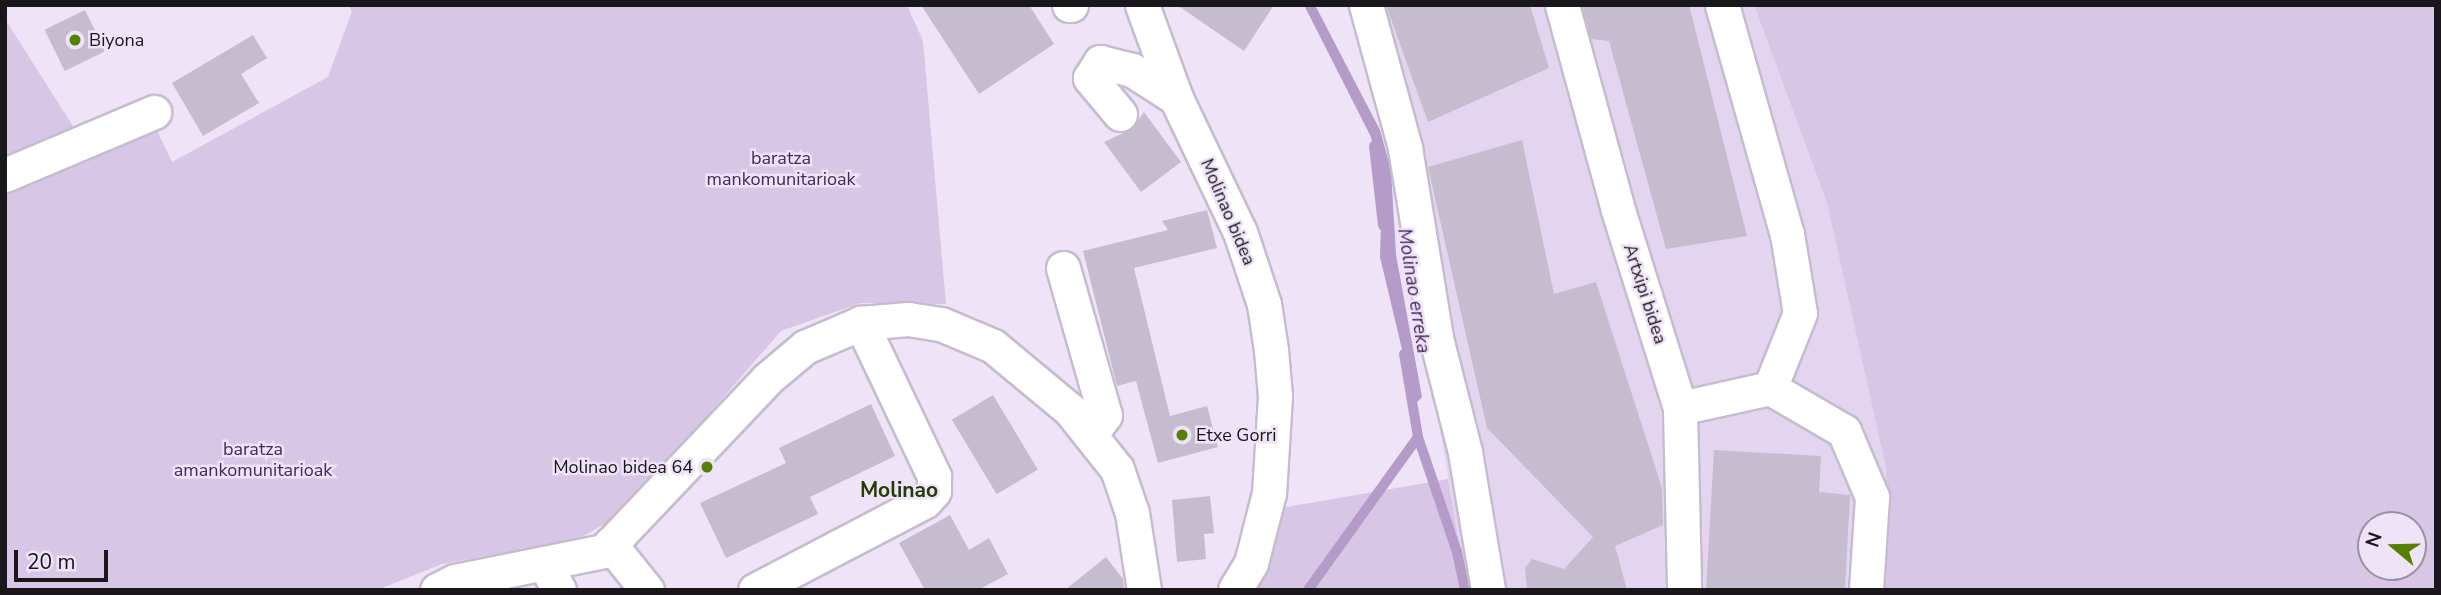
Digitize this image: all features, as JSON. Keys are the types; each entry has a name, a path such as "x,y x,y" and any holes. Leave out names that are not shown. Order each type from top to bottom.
{"street":[{"name":"Molinao bidea","path":"1142,5 1176,98 1240,232 1264,304 1271,350 1275,408 1269,493 1251,563 1234,590"},
{"path":"1366,5 1405,148 1436,338 1465,452 1488,590"},
{"name":"Artxipi bidea","path":"1562,5 1618,210 1680,408 1684,590"},
{"path":"1723,5 1787,233 1800,313 1770,388"},
{"path":"1120,114 1090,78 1100,62 1132,70 1176,98"},
{"path":"5,175 154,112"},
{"path":"1063,268 1105,415 1090,435"},
{"path":"436,590 455,581 552,576 604,551 767,379 805,347 861,323 908,319 941,324 993,346 1034,376 1090,435 1117,469 1132,513 1144,590"},
{"path":"755,590 925,501 934,491 934,476 861,323"},
{"path":"1680,408 1770,388 1844,430 1872,497 1866,590"},
{"path":"610,544 647,590"}],"shaded area":[{"path":"1304,5 1315,5 1380,130 1391,170 1396,255 1422,397 1415,404 1380,257 1382,190 1371,137"},
{"path":"1348,5 1754,5 1827,203 1886,468 1878,590 1467,590 1393,149"}],"green space":[{"path":"348,5 907,5 923,41 946,304 860,303 781,331 669,460 606,523 575,541 442,564 377,590 5,590 5,19 78,134 153,122 172,162 328,77 352,11"},
{"path":"1754,5 2436,5 2436,590 1878,590 1886,468 1827,203"},
{"path":"1448,479 1467,590 1253,590 1275,509"}],"building":[{"path":"921,5 1029,5 1054,44 979,94"},
{"path":"1177,5 1274,5 1244,51"},
{"path":"1386,5 1530,5 1549,68 1428,122"},
{"path":"1582,5 1689,5 1747,236 1666,249 1609,41 1591,39"},
{"name":"Biyona","path":"85,10 105,51 65,71 45,30"},
{"path":"253,35 267,58 241,74 259,103 203,136 172,83"},
{"path":"1144,112 1181,162 1141,192 1104,142 1132,129"},
{"path":"1522,140 1554,294 1596,282 1662,488 1663,525 1615,546 1627,590 1527,590 1525,568 1532,559 1564,569 1593,537 1487,428 1428,167"},
{"path":"1207,210 1217,248 1134,268 1170,416 1207,406 1218,447 1158,463 1136,381 1117,386 1083,251 1168,230 1162,221"},
{"path":"993,395 1038,470 997,494 952,420"},
{"path":"871,404 895,456 810,497 818,514 726,558 700,503 786,463 779,448"},
{"path":"1714,450 1821,456 1819,492 1850,495 1845,590 1706,590"},
{"path":"1210,496 1214,533 1204,534 1206,559 1177,562 1172,500"},
{"path":"950,515 969,550 989,538 1008,574 978,590 925,590 899,543"},
{"path":"1106,557 1123,579 1124,590 1065,590"}],"waterway":[{"name":"Molinao erreka","path":"1374,146 1383,225"},
{"name":"Molinao erreka","path":"1404,354 1418,437 1457,552 1465,590"},
{"path":"1308,590 1418,437"}],"place":[{"name":"Biyona","path":"75,40"},
{"name":"Etxe Gorri","path":"1182,435"},
{"name":"Molinao bidea 64","path":"707,467"}],"district":[{"name":"Molinao","path":"899,490"}],"park label":[{"name":"baratza mankomunitarioak","path":"781,169"},
{"name":"baratza amankomunitarioak","path":"253,460"}]}
